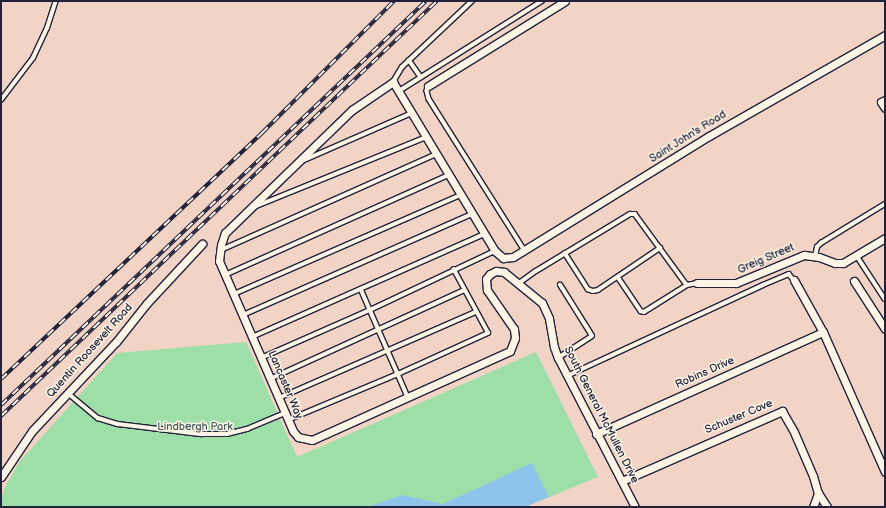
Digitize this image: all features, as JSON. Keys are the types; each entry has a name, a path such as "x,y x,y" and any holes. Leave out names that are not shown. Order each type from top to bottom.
{"street":[{"path":"428,86 565,1"},
{"name":"Saint John's Road","path":"495,250 504,258 513,257 524,251 709,136 885,35"},
{"path":"393,82 413,112 495,250"},
{"name":"Lancaster Way","path":"393,82 352,110 225,233 219,261 293,431 298,437 312,440 510,351 515,338 514,329 487,290 486,279 490,274 496,271 504,272 510,276"},
{"path":"885,100 882,102 885,108"},
{"name":"Greig Street","path":"697,283 736,284 804,254 838,263 850,260 885,238"},
{"name":"Quentin Roosevelt Road","path":"1,482 2,475 29,435 202,244"},
{"name":"South General McMullen Drive","path":"510,276 542,303 549,318 554,347 558,358 635,507"},
{"path":"794,280 822,332 885,472"},
{"path":"854,281 885,329"},
{"name":"Robins Drive","path":"596,434 822,332"},
{"name":"Schuster Cove","path":"622,481 782,411 808,463 818,493 827,507"},
{"path":"812,507 818,493"}],"lane":[{"path":"1,100 33,58 44,34 56,1"},
{"path":"393,82 402,67 472,1"},
{"path":"399,91 542,1"},
{"path":"409,60 421,77"},
{"path":"428,86 427,91 429,99 524,251"},
{"path":"297,163 413,112"},
{"path":"250,209 427,136"},
{"path":"220,251 438,154"},
{"path":"225,275 450,174"},
{"path":"234,294 462,195"},
{"path":"814,256 817,247 821,243 885,204"},
{"path":"243,315 473,214"},
{"path":"518,284 565,253 630,214 635,214 687,285"},
{"path":"252,337 485,234"},
{"path":"565,253 588,289 598,290 660,248"},
{"path":"261,358 370,310 495,250"},
{"path":"857,256 885,299"},
{"path":"68,393 98,418 118,424 201,434 234,432 247,429 287,416 398,374 488,333 454,270"},
{"path":"567,376 763,284 789,274 794,280"},
{"path":"618,277 641,311 644,312 687,285 697,283"},
{"path":"558,358 592,336 560,285"},
{"path":"361,289 408,397"},
{"path":"270,379 464,290"},
{"path":"279,398 476,312"}],"shaded area":[{"path":"1,1 885,1 885,507 1,507"}],"green space":[{"name":"Lindbergh Park","path":"246,342 297,457 536,352 598,477 525,507 1,507 1,499 4,489 20,461 117,353"}],"water":[{"path":"532,463 549,497 525,507 368,507 402,495 443,504"}],"railway":[{"path":"1,379 262,133 394,1"},
{"path":"1,405 426,1"},
{"path":"1,416 437,1"}]}
